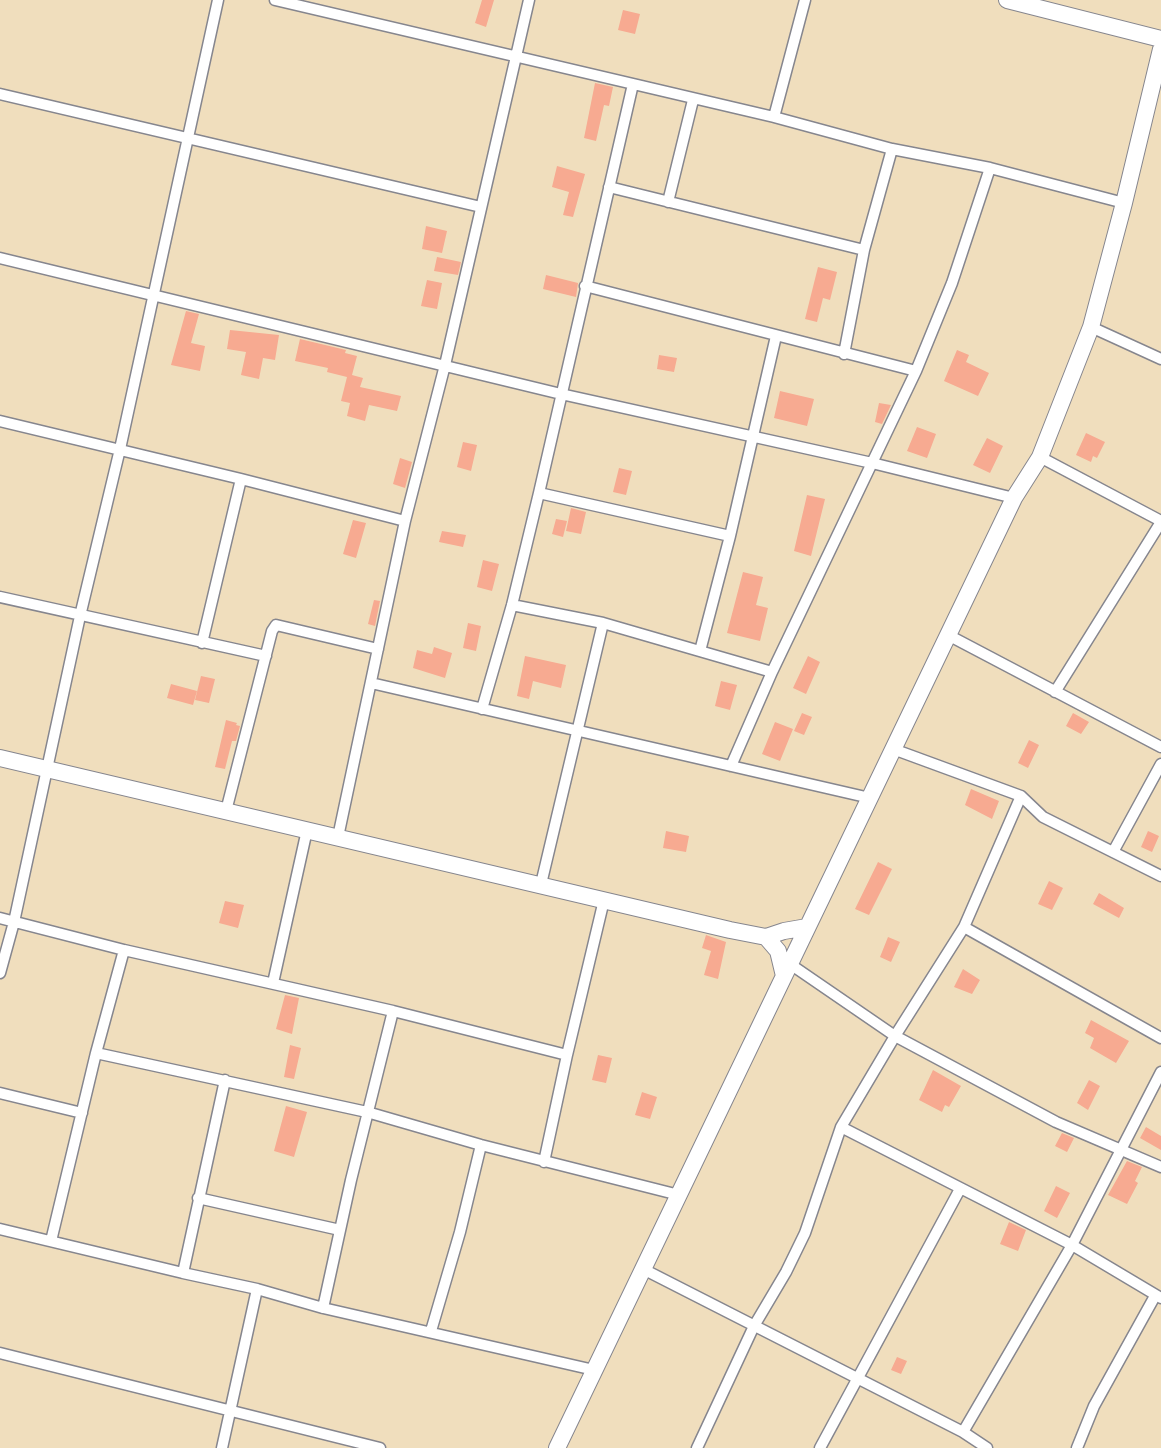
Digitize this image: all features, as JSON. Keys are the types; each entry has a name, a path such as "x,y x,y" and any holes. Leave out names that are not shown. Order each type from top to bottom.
{"street":[{"path":"0,973 14,922 80,616 120,449 218,0"},
{"path":"275,0 774,117 892,149 990,168 1124,203"},
{"path":"338,837 405,521 529,0"},
{"path":"774,117 804,0"},
{"path":"1007,0 1161,39"},
{"path":"557,1448 1014,499 1040,457 1091,327 1161,48"},
{"path":"482,709 512,605 633,84"},
{"path":"0,94 481,207"},
{"path":"668,202 693,100"},
{"path":"844,354 864,250 892,149"},
{"path":"731,766 772,671 916,371 952,283 990,168"},
{"path":"609,187 864,250"},
{"path":"0,258 561,394 872,463 1014,499"},
{"path":"585,286 916,371"},
{"path":"1091,327 1161,359"},
{"path":"700,650 730,536 776,336"},
{"path":"0,421 405,521"},
{"path":"1040,457 1161,522 1055,692"},
{"path":"202,643 241,479"},
{"path":"539,493 730,536"},
{"path":"0,597 265,656"},
{"path":"512,605 603,623 772,671"},
{"path":"541,884 603,623"},
{"path":"226,811 265,656 276,625 378,649"},
{"path":"948,635 1161,747"},
{"path":"371,683 870,798"},
{"path":"893,749 1021,796 1043,817 1161,876"},
{"path":"0,758 765,937 807,927"},
{"path":"1113,852 1161,764"},
{"path":"697,1448 754,1326 805,1233 841,1127 964,927 1021,796"},
{"path":"273,983 307,830"},
{"path":"544,1162 604,900"},
{"path":"0,918 124,950 393,1010 567,1055"},
{"path":"964,927 1161,1038"},
{"path":"765,937 778,951 787,970 895,1036 1056,1122 1122,1148 1161,1167"},
{"path":"51,1241 124,950"},
{"path":"323,1308 393,1010"},
{"path":"96,1053 367,1112 544,1162 678,1195"},
{"path":"963,1432 1072,1245 1161,1072"},
{"path":"183,1273 225,1080"},
{"path":"0,1093 82,1113"},
{"path":"841,1127 1072,1245 1158,1297 1094,1406 1077,1448"},
{"path":"431,1331 460,1232 481,1145"},
{"path":"820,1448 960,1189"},
{"path":"198,1198 340,1230"},
{"path":"0,1229 257,1289 323,1308 594,1370"},
{"path":"643,1269 963,1432 987,1448"},
{"path":"222,1448 257,1289"},
{"path":"0,1353 380,1448"}],"building":[{"path":"482,0 494,0 486,27 475,23"},
{"path":"623,10 640,14 635,34 618,30"},
{"path":"595,83 613,87 609,106 604,105 596,141 584,138"},
{"path":"557,166 585,174 573,217 563,215 569,192 552,187"},
{"path":"426,226 447,231 442,253 422,249"},
{"path":"437,257 461,262 458,275 434,271"},
{"path":"818,267 837,272 830,300 823,298 817,322 805,319"},
{"path":"546,275 578,283 576,297 543,289"},
{"path":"427,280 442,283 437,309 421,306"},
{"path":"186,311 199,314 191,343 205,346 200,371 171,365"},
{"path":"230,330 279,335 275,360 263,358 259,379 241,375 246,352 227,349"},
{"path":"300,339 346,350 345,353 357,356 352,375 363,378 360,387 401,396 397,411 369,405 365,421 347,416 350,403 341,401 347,377 327,372 328,368 295,361"},
{"path":"957,350 969,355 966,362 989,373 978,396 944,381"},
{"path":"659,355 677,358 674,372 657,369"},
{"path":"780,391 814,399 807,426 774,418"},
{"path":"879,403 891,405 882,424 875,422"},
{"path":"917,427 936,434 927,458 907,451"},
{"path":"1086,433 1105,442 1097,458 1093,456 1091,462 1076,455"},
{"path":"987,438 1003,446 990,473 973,465"},
{"path":"463,442 477,445 471,471 457,467"},
{"path":"400,458 412,462 405,488 393,484"},
{"path":"619,468 632,471 626,495 613,492"},
{"path":"807,495 825,499 811,556 794,551"},
{"path":"571,508 586,512 581,534 566,531"},
{"path":"556,519 567,521 563,537 552,534"},
{"path":"353,520 366,523 356,558 343,554"},
{"path":"442,531 466,535 463,547 439,542"},
{"path":"483,560 499,564 492,591 477,587"},
{"path":"743,572 763,577 756,605 768,608 760,641 727,633"},
{"path":"374,600 380,601 375,626 368,624"},
{"path":"468,623 481,626 476,651 463,648"},
{"path":"434,647 452,653 445,678 413,668 417,650 432,654"},
{"path":"525,656 566,665 561,688 533,681 529,699 517,696"},
{"path":"808,656 820,662 806,694 793,688"},
{"path":"201,676 215,679 209,703 195,700"},
{"path":"721,681 737,685 730,710 715,706"},
{"path":"171,684 197,691 193,705 167,698"},
{"path":"802,713 812,717 804,735 794,731"},
{"path":"1073,713 1089,722 1081,734 1066,726"},
{"path":"226,720 240,726 236,741 232,741 225,769 215,767"},
{"path":"775,722 793,729 780,761 762,754"},
{"path":"1029,740 1039,745 1028,768 1018,763"},
{"path":"971,789 999,801 992,819 965,805"},
{"path":"666,831 689,836 686,852 663,848"},
{"path":"1148,831 1159,836 1152,852 1141,847"},
{"path":"878,862 892,869 869,915 855,909"},
{"path":"1049,881 1063,888 1052,910 1038,904"},
{"path":"1099,893 1124,908 1119,918 1093,904"},
{"path":"225,901 244,905 238,928 219,923"},
{"path":"706,935 726,942 718,979 704,975 711,951 702,948"},
{"path":"888,937 900,942 891,962 880,957"},
{"path":"963,969 980,980 972,994 954,987"},
{"path":"285,995 299,998 292,1034 276,1029"},
{"path":"1091,1020 1129,1041 1116,1063 1090,1048 1094,1038 1085,1033"},
{"path":"290,1045 301,1048 294,1079 284,1077"},
{"path":"598,1055 612,1058 606,1083 592,1080"},
{"path":"933,1070 961,1086 949,1107 945,1105 942,1112 919,1100"},
{"path":"1089,1080 1100,1086 1088,1110 1077,1103"},
{"path":"642,1092 657,1097 650,1119 635,1115"},
{"path":"286,1106 307,1112 294,1157 274,1151"},
{"path":"1146,1127 1161,1136 1161,1150 1140,1138"},
{"path":"1062,1133 1074,1138 1067,1152 1055,1146"},
{"path":"1127,1161 1142,1167 1135,1181 1138,1183 1127,1204 1108,1195"},
{"path":"1056,1186 1070,1193 1057,1218 1044,1211"},
{"path":"1009,1222 1026,1230 1018,1251 1000,1244"},
{"path":"897,1357 907,1361 901,1374 891,1370"}]}
